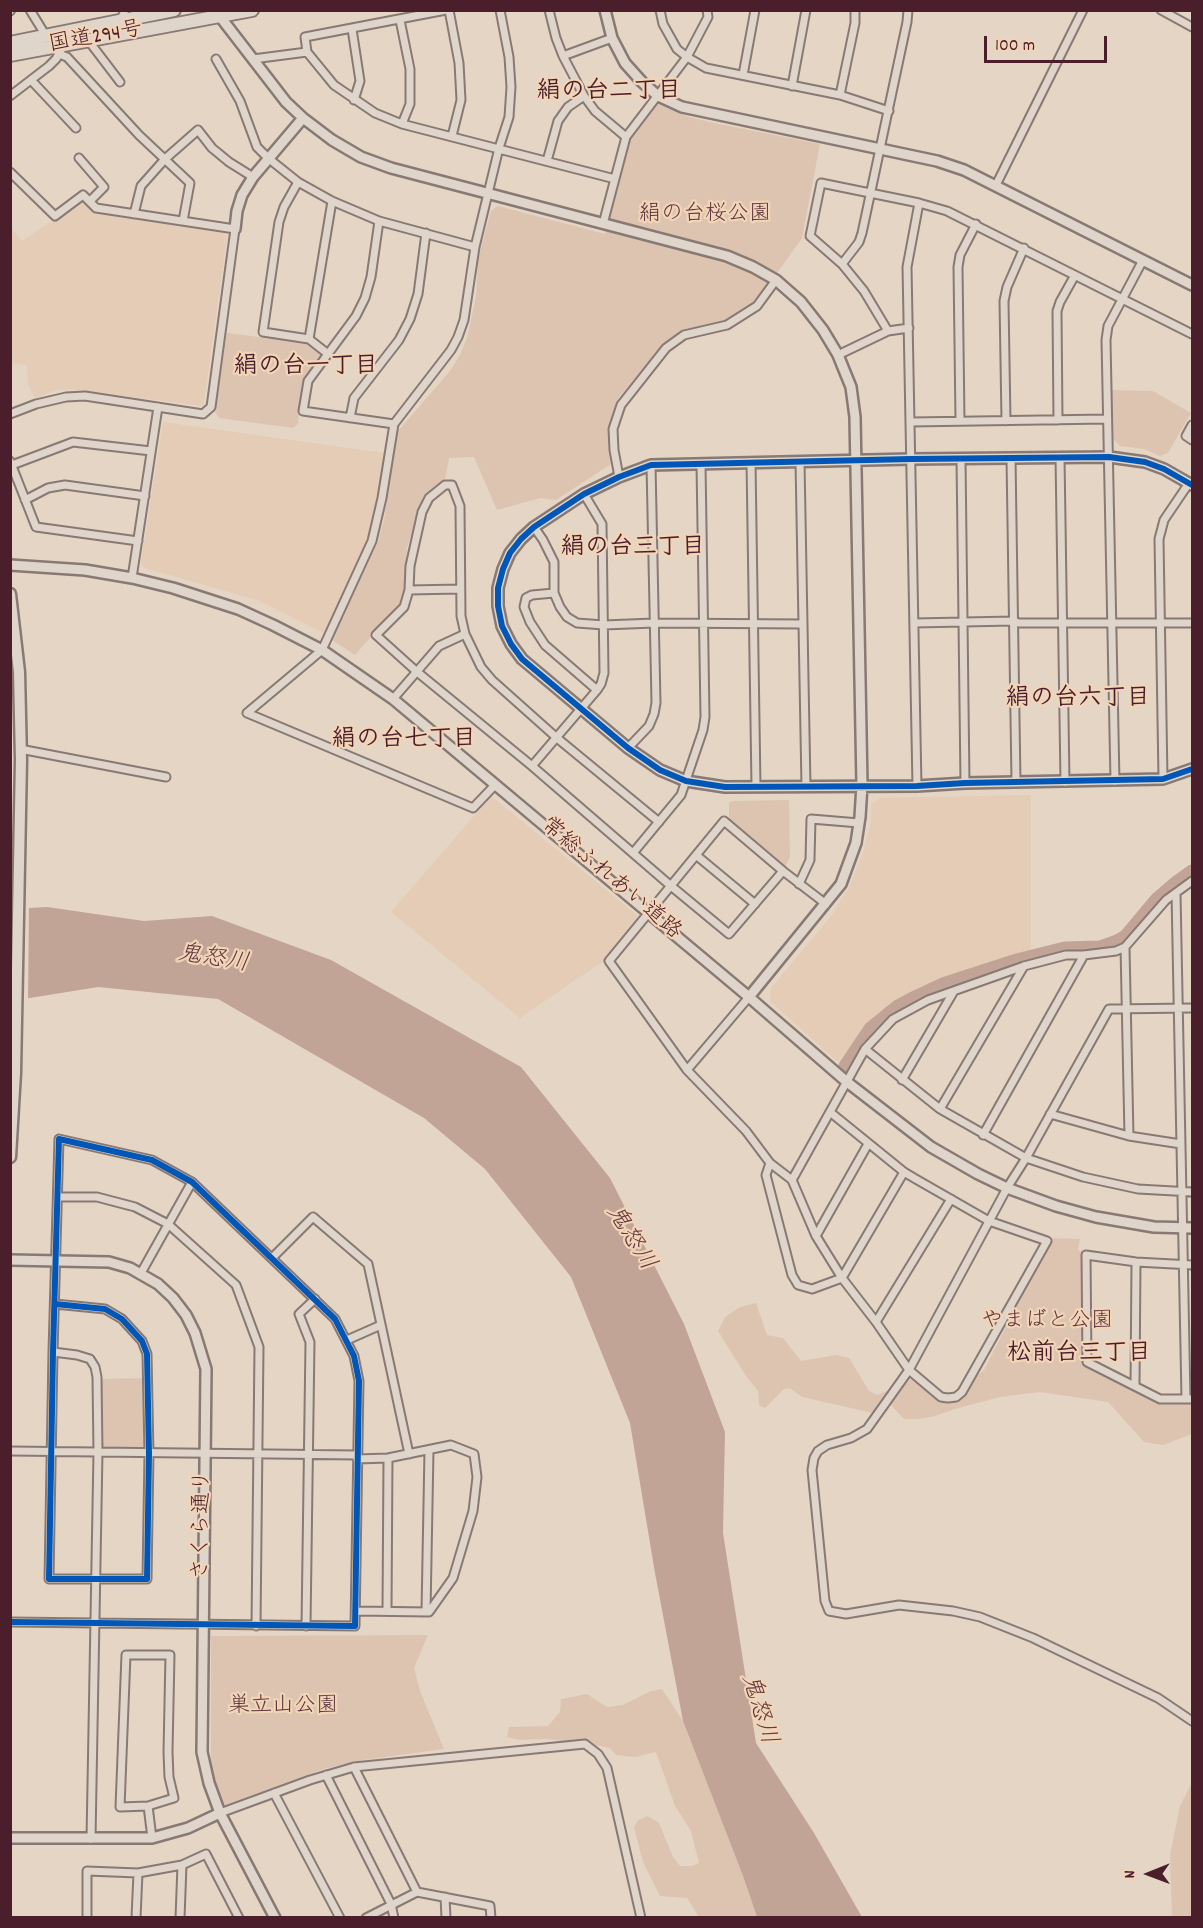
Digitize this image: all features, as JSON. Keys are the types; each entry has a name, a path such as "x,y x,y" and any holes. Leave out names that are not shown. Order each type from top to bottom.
{"highway":[{"name":"国道294号","path":"10,43 123,16 174,10"},
{"name":"国道294号","path":"10,55 61,49 88,40 217,14 252,10"}],"main road":[{"path":"10,594 19,672 20,754 15,1073 10,1157"}],"street":[{"path":"30,10 46,36"},
{"path":"452,136 461,100 459,63 448,10 305,37 307,52 334,85 375,113 402,124 615,179"},
{"path":"495,784 473,808 247,713 322,650 372,541 382,498 394,424 451,350 458,337 464,320 475,247 509,117 511,87 509,57 500,10"},
{"path":"549,10 562,56 584,96 596,111 626,137"},
{"path":"604,10 612,38 625,63 658,96 682,107 710,114 937,161 964,170 1192,285"},
{"path":"660,10 670,39 687,57 706,68 840,95 889,111"},
{"path":"603,224 626,137 687,57 708,17 707,10"},
{"path":"743,75 756,10"},
{"path":"792,86 806,10"},
{"path":"840,95 855,23 855,10"},
{"path":"842,264 859,242 889,111 908,10"},
{"path":"996,185 1083,10"},
{"path":"1161,10 1192,27"},
{"path":"217,14 286,102 332,140 361,157 391,168 728,256 776,280 801,302 824,330 838,355 851,387 855,417 861,785 859,823 848,868 841,884 687,1070"},
{"path":"400,20 410,69 410,104 402,124"},
{"path":"352,29 360,81 354,100"},
{"path":"562,56 612,38"},
{"path":"88,40 120,82"},
{"path":"10,96 56,58 61,49 139,135 190,183 183,221"},
{"path":"253,60 307,52"},
{"path":"216,59 240,101 257,147 298,182 332,201 379,221 475,247"},
{"path":"31,80 76,128"},
{"path":"548,161 558,122 568,107 584,96"},
{"path":"10,414 36,404 66,397 86,396 203,414 211,407 237,211 242,195 268,158 303,118"},
{"path":"134,214 141,186 165,159 198,130 212,148 253,177"},
{"path":"79,158 104,187 90,201"},
{"path":"10,172 55,216 83,195 96,208 235,229"},
{"path":"298,182 284,207 279,222 263,332 309,339 328,354"},
{"path":"888,331 864,291 842,264 810,236 820,183 947,211 1192,334"},
{"path":"309,339 332,201"},
{"path":"917,786 907,267 919,203"},
{"path":"379,221 371,277 365,298 356,316 308,381 303,411 394,424"},
{"path":"960,421 958,267 960,255 976,224"},
{"path":"350,418 354,398 399,340 410,319 418,294 426,233"},
{"path":"1006,421 1004,301 1010,279 1024,248"},
{"path":"1115,781 1106,340 1108,326 1143,260"},
{"path":"1058,420 1057,312 1075,275"},
{"path":"620,477 614,450 613,429 621,405 666,348 684,335 727,325 756,306 776,280"},
{"path":"838,355 888,331 909,328"},
{"path":"132,578 158,407"},
{"path":"910,422 1107,419"},
{"path":"1192,425 1186,436 1192,440"},
{"path":"138,541 36,527 11,463 73,442 152,451"},
{"path":"1060,457 1065,782"},
{"path":"1163,779 1161,529 1164,520 1191,484 1164,469 1145,462 1108,457 1060,457 651,465 584,494 534,527 520,539 503,569 498,588 498,606 502,626 522,659 628,748 660,770 686,781 725,788 917,786 1163,779 1192,769"},
{"path":"1011,458 1016,782"},
{"path":"961,459 965,783"},
{"path":"751,462 756,787"},
{"path":"800,462 806,787"},
{"path":"633,853 681,795 703,730 705,717 701,464"},
{"path":"628,748 649,726 656,703 651,465"},
{"path":"25,500 48,488 65,485 145,496"},
{"path":"659,822 557,738 492,680 481,667 465,634 461,615 460,506 452,485 445,485 429,498 422,512 404,607 376,635 729,934 783,871"},
{"path":"532,766 597,690 604,673 602,524 584,494"},
{"path":"534,527 554,562 554,593 560,607 567,617 577,623 604,625 802,624"},
{"name":"常総ふれあい道路","path":"10,566 85,570 173,588 238,609 322,650 393,699 847,1082 931,1147 1007,1188 1056,1206 1096,1217 1154,1227 1188,1228"},
{"path":"409,590 460,588"},
{"path":"554,593 532,595 526,598 525,607 530,622 545,645 597,690"},
{"path":"914,623 1012,621 1019,623 1192,623"},
{"path":"393,699 439,646 465,634"},
{"path":"20,754 166,777"},
{"path":"799,884 810,860 811,819 859,823"},
{"path":"826,904 724,821 609,962 687,1070 746,1131 770,1163 792,1180 816,1236 842,1278 909,1370 941,1397 956,1397 962,1392 1047,1240 989,1221 904,1172 830,1112"},
{"path":"696,855 755,904"},
{"path":"792,1180 865,1049 893,1019 928,1000 1024,966 1066,955 1105,953 1125,946 1166,900 1192,881"},
{"path":"1176,892 1182,1192 1188,1228 1184,1265 1189,1399 1160,1399 1087,1362 1086,1255 1136,1262 1184,1265 1192,1265"},
{"path":"1125,946 1129,1136"},
{"path":"984,1135 1084,955"},
{"path":"940,1109 1024,966"},
{"path":"902,1080 954,991"},
{"path":"1192,1008 1109,1009 1007,1188 909,1370 867,1429 818,1451 814,1458 812,1474 827,1609 836,1614 846,1614 899,1605 953,1611 980,1617 1033,1638 1158,1698 1192,1721"},
{"path":"865,1049 940,1109 1026,1158 1083,1177 1138,1189 1192,1192"},
{"path":"1050,1114 1129,1136 1181,1144"},
{"path":"10,1622 355,1626 359,1381 354,1356 335,1319 192,1182 152,1160 59,1139 59,1197 53,1352 49,1579 147,1579 149,1454 147,1354 142,1341 122,1319 105,1309 55,1304"},
{"path":"816,1236 868,1144"},
{"path":"770,1163 766,1175 792,1275 798,1285 812,1289 842,1278 904,1172"},
{"path":"141,1273 192,1182"},
{"path":"59,1197 97,1197 135,1207 168,1224 236,1286 259,1347 256,1626"},
{"path":"876,1322 951,1199"},
{"path":"272,1258 313,1217 368,1264 409,1454"},
{"name":"さくら通り","path":"10,1260 109,1262 141,1273 173,1298 186,1315 199,1342 206,1369 202,1752 208,1783 220,1813 275,1917"},
{"path":"1135,1386 1136,1262"},
{"path":"306,1626 310,1342 299,1314 315,1299"},
{"path":"347,1340 381,1325"},
{"path":"53,1352 90,1359 95,1367 98,1452 91,1839"},
{"path":"10,1451 388,1458 451,1445 474,1455 477,1477 473,1511 453,1578 429,1612 356,1611"},
{"path":"426,1612 429,1450"},
{"path":"387,1611 388,1458"},
{"path":"126,1655 170,1655 168,1752 169,1777 174,1798 148,1806 120,1807 126,1655"},
{"path":"10,1838 152,1838 188,1828 220,1813 274,1793 354,1767 585,1744 597,1754 607,1768 641,1917"},
{"path":"354,1767 417,1892"},
{"path":"326,1775 391,1904 394,1917"},
{"path":"274,1793 340,1917"},
{"path":"148,1806 152,1838"},
{"path":"87,1917 87,1871 138,1873 182,1866 206,1854 236,1917"},
{"path":"180,1917 182,1866"},
{"path":"136,1917 138,1873"},
{"path":"366,1917 417,1892 490,1906 491,1917"},
{"path":"445,1897 446,1917"}],"shaded area":[{"path":"83,200 92,211 224,233 227,237 202,406 71,389 54,391 35,398 28,384 27,365 11,363 10,227 22,241"},
{"path":"163,422 385,453 374,519 365,549 325,634 257,600 145,568 141,563"},
{"path":"1031,795 1031,953 923,986 903,997 874,1019 838,1062 770,1001 771,988 832,915 850,885 864,849 871,822 871,805 880,798"},
{"path":"491,796 638,916 602,962 520,1018 391,912"}],"green space":[{"name":"絹の台桜公園","path":"658,104 686,116 714,123 820,144 802,238 770,283 749,307 726,322 681,333 664,346 618,398 609,431 611,464 556,500 540,498 497,510 474,457 449,458 445,480 423,496 407,548 405,594 402,601 355,655 332,640 378,542 384,520 398,431 450,371 467,338 476,297 478,259 491,211 498,206 605,234 630,140"},
{"path":"227,333 309,343 320,352 320,357 303,382 298,424 293,428 219,418 215,412"},
{"path":"1112,390 1153,391 1191,413 1168,453 1160,456 1144,449 1120,446 1113,439"},
{"path":"789,800 790,857 785,867 729,819 729,803 732,801"},
{"name":"やまばと公園","path":"1051,1238 1080,1239 1078,1250 1082,1252 1082,1354 1089,1368 1160,1403 1192,1403 1192,1434 1163,1445 1144,1442 1108,1402 1040,1392 1000,1397 919,1419 904,1419 891,1405 873,1413 802,1397 790,1388 784,1389 765,1408 759,1405 758,1391 718,1331 725,1317 740,1307 756,1303 767,1335 783,1338 801,1361 836,1355 849,1358 869,1391 878,1395 912,1379 933,1397 948,1402 984,1370"},
{"path":"145,1378 144,1448 101,1448 102,1379"},
{"name":"巣立山公園","path":"428,1635 414,1668 420,1691 444,1749 363,1760 324,1769 225,1805 213,1776 211,1762 211,1636"},
{"path":"662,1689 683,1721 757,1917 699,1917 687,1898 660,1896 643,1862 634,1827 638,1820 648,1816 659,1823 673,1857 680,1866 692,1866 699,1863 691,1831 675,1806 656,1752 635,1757 616,1755 610,1748 595,1745 547,1739 519,1740 507,1737 509,1727 548,1726 560,1712 561,1699 587,1694 607,1707 623,1705 651,1691"},
{"path":"1192,1782 1192,1917 1172,1917 1170,1855 1180,1806"}],"water":[{"name":"鬼怒川","path":"47,907 144,921 212,916 331,960 521,1067 610,1178 684,1324 725,1432 723,1533 756,1743 814,1833 862,1917 757,1917 683,1721 630,1423 571,1277 485,1169 424,1118 218,999 98,987 11,1001 11,909"}],"pier":[{"path":"29,905 28,1001 10,1004 10,906"}],"waterway":[{"path":"846,1066 871,1029 898,1007 943,985 1017,961 1065,949 1100,948 1117,942 1126,937 1157,900 1192,872"}],"cycle path":[{"path":"1192,485 1164,469 1145,462 1109,457 651,465 584,494 534,527 510,553 498,588 498,606 502,626 522,659 628,748 660,770 686,781 725,787 917,786 1163,779 1192,769"},
{"path":"10,1622 355,1626 359,1381 354,1356 335,1319 192,1182 152,1160 59,1139 53,1352 49,1579 147,1579 149,1454 147,1354 142,1341 122,1319 105,1309 55,1304"}],"district":[{"name":"絹の台二丁目","path":"609,94"},
{"name":"絹の台一丁目","path":"306,369"},
{"name":"絹の台三丁目","path":"633,550"},
{"name":"絹の台六丁目","path":"1078,701"},
{"name":"絹の台七丁目","path":"404,742"},
{"name":"松前台三丁目","path":"1079,1356"}]}
